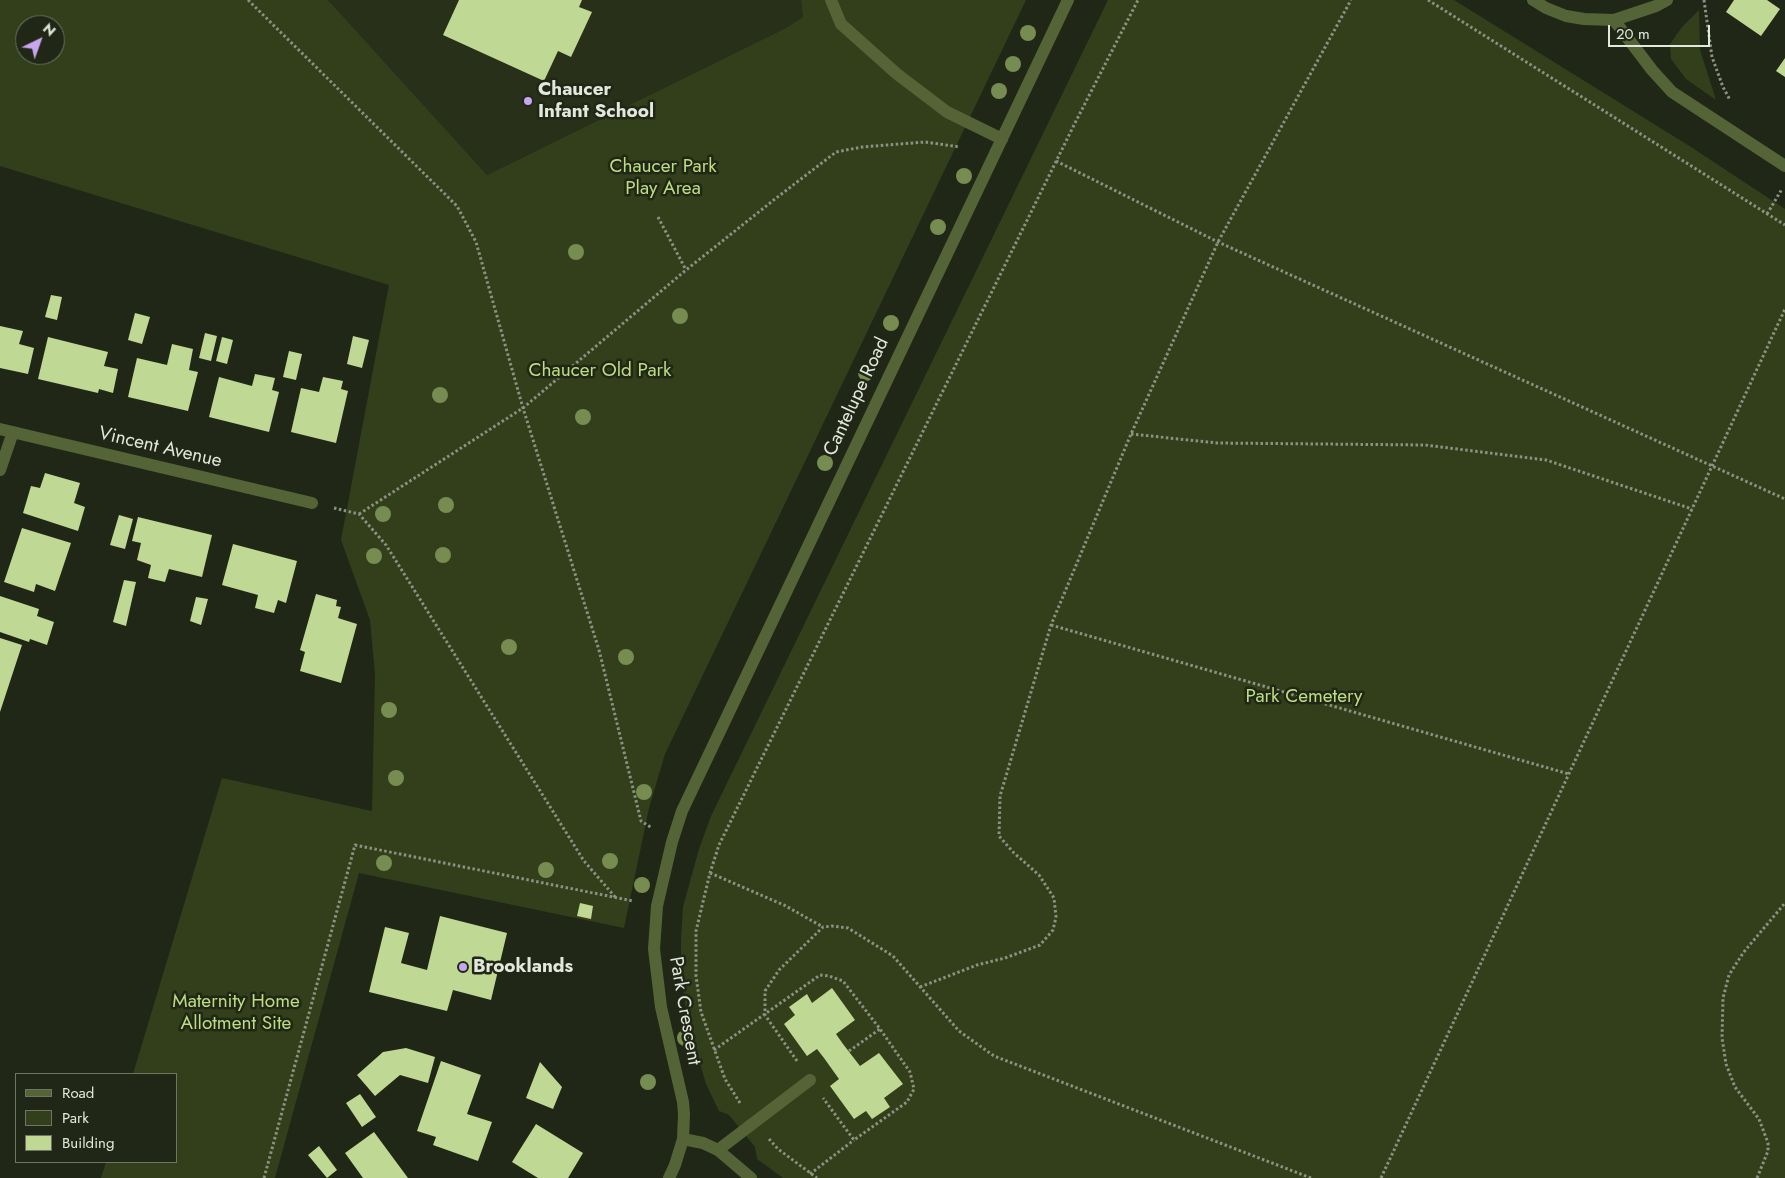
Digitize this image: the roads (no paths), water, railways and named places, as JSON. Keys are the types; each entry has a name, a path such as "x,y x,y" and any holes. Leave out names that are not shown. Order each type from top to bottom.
{"street":[{"path":"831,0 841,24 897,74 947,112 1002,139"},
{"name":"Cantelupe Road","path":"682,811 1068,0"},
{"path":"1533,0 1546,8 1566,16 1614,20 1656,6 1667,0"},
{"path":"1614,20 1652,70 1672,92 1785,166"},
{"name":"Vincent Avenue","path":"0,429 312,503"},
{"path":"0,470 13,432"},
{"name":"Park Crescent","path":"669,1178 675,1165 682,1139 683,1102 661,1007 654,949 657,906 672,842 682,811"},
{"path":"718,1150 810,1080"},
{"path":"682,1139 703,1142 718,1150 751,1178"}],"place":[{"name":"Chaucer Infant School","path":"528,101"},
{"name":"Brooklands","path":"463,967"}],"park label":[{"name":"Chaucer Park Play Area","path":"663,178"},
{"name":"Chaucer Old Park","path":"600,371"},
{"name":"Park Cemetery","path":"1304,697"},
{"name":"Maternity Home Allotment Site","path":"236,1013"}]}
